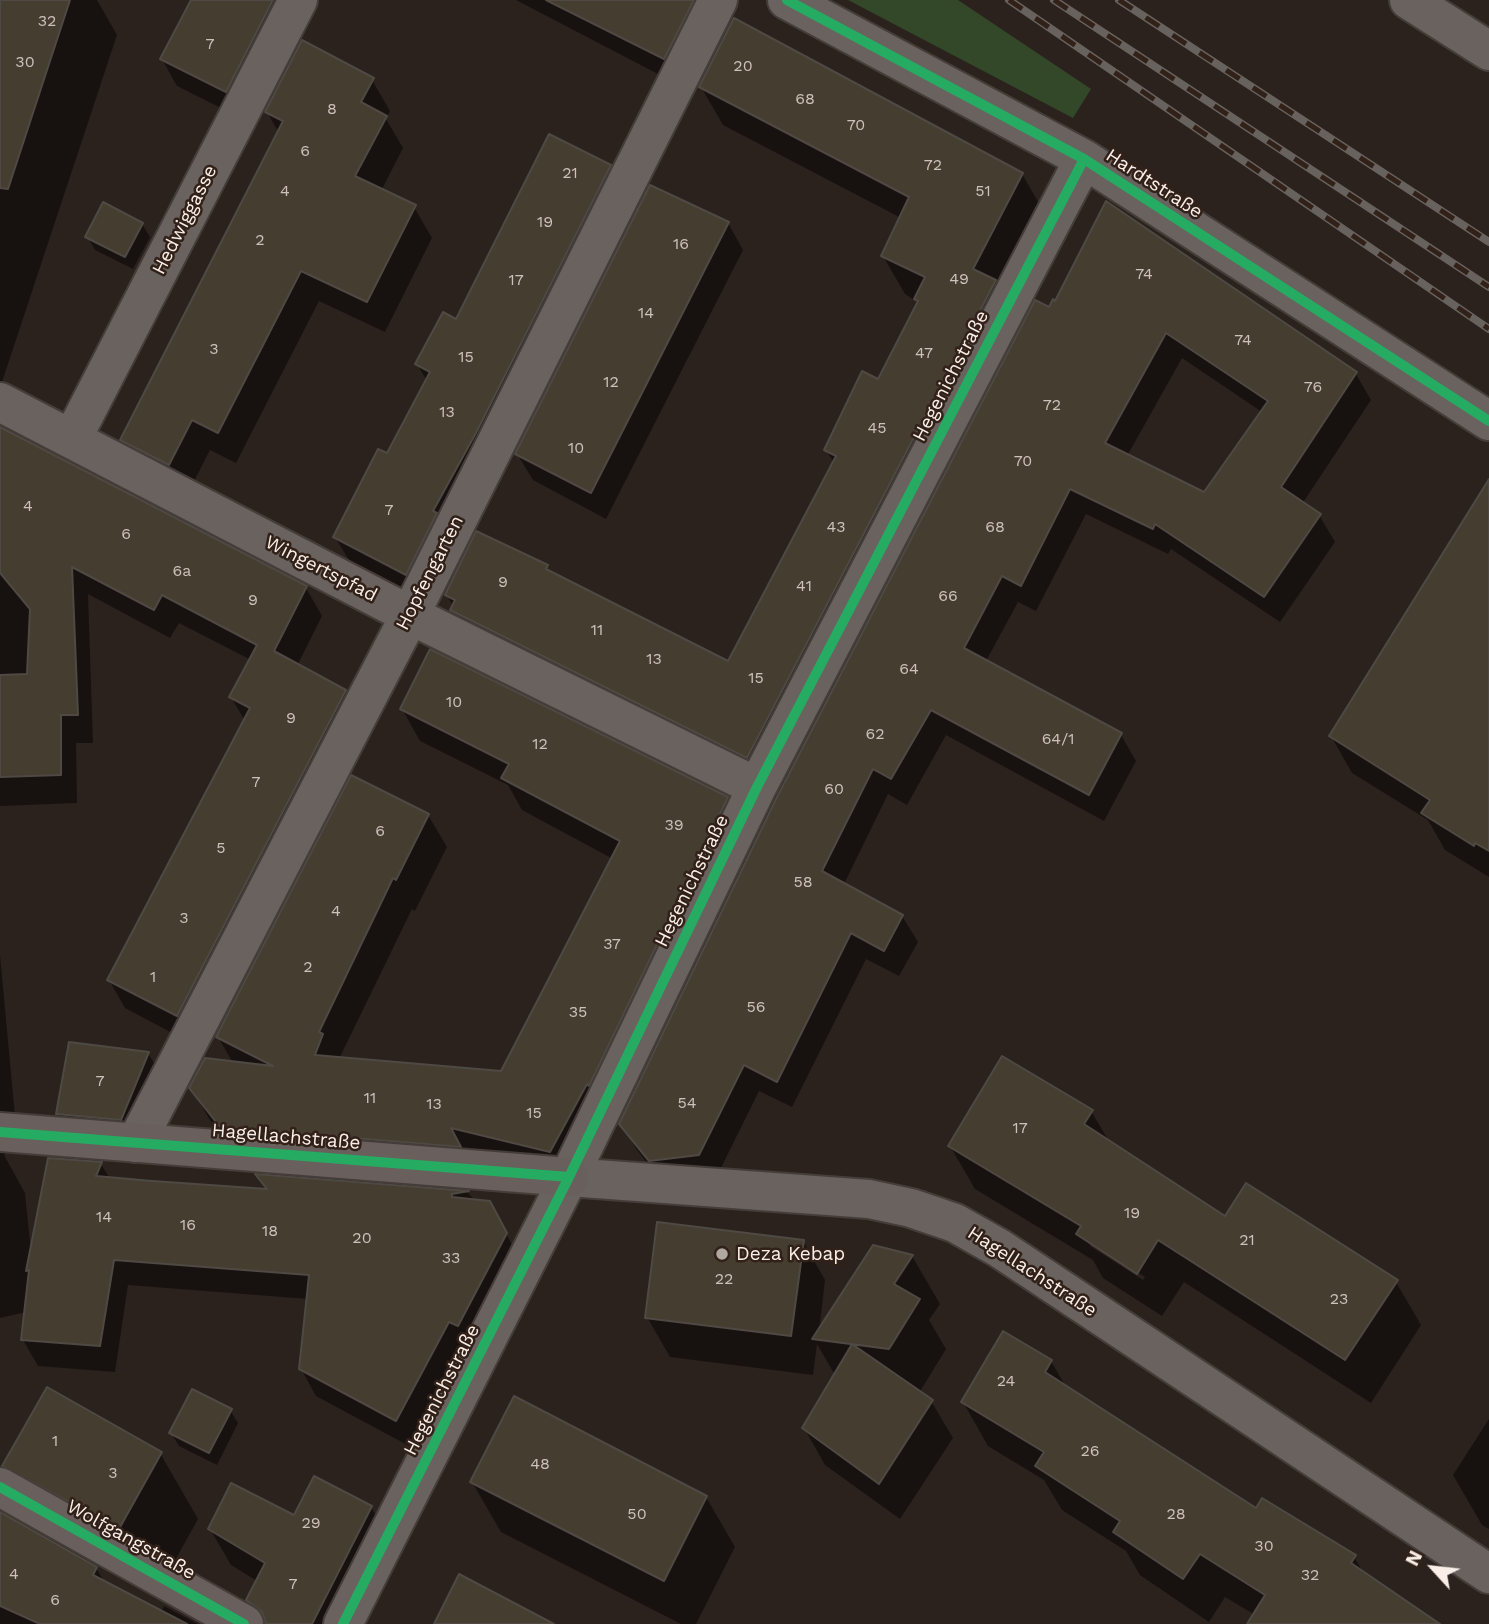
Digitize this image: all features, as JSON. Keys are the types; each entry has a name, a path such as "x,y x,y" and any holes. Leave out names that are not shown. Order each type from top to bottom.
{"street":[{"name":"Hedwiggasse","path":"72,439 298,0"},
{"name":"Hopfengarten","path":"136,1143 410,615 718,0"},
{"name":"Hardtstraße","path":"786,0 1084,159 1489,421"},
{"path":"1409,0 1489,51"},
{"name":"Hegenichstraße","path":"343,1624 569,1177 757,787 1084,159"},
{"name":"Wingertspfad","path":"0,402 410,615 757,787"},
{"name":"Hagellachstraße","path":"0,1132 869,1199 911,1208 955,1223 999,1248 1489,1574"},
{"name":"Wolfgangstraße","path":"0,1487 244,1624"}],"green space":[{"path":"848,0 958,0 1091,89 1073,118"}],"building":[{"path":"0,0 70,0 8,189 0,188"},
{"path":"191,0 273,0 226,92 160,59"},
{"path":"546,0 694,0 664,59"},
{"path":"734,18 1023,173 973,269 996,280 747,758 450,610 455,600 445,595 476,531 548,565 546,569 728,661 836,456 824,450 862,371 878,379 918,301 914,299 925,277 881,256 909,197 699,87"},
{"path":"302,40 374,78 361,102 387,116 355,176 416,205 367,302 301,271 218,433 192,420 169,465 120,440 283,121 265,112"},
{"path":"549,134 611,165 476,433 433,511 437,513 406,575 333,537 378,449 387,453 430,372 415,364 443,312 456,319"},
{"path":"650,185 729,222 591,493 515,454"},
{"path":"1106,201 1357,372 1281,487 1321,514 1264,597 1155,524 1153,529 1070,489 1021,586 1002,576 964,648 1122,733 1089,795 931,710 891,779 873,769 822,871 903,915 884,951 851,933 777,1082 744,1065 699,1155 649,1161 619,1124 777,797 1035,300 1049,307 1053,299 1055,301","holes":["1166,333 1268,401 1204,492 1105,443"]},
{"path":"103,202 143,223 125,257 85,237"},
{"path":"0,427 307,586 274,651 346,690 177,1016 107,980 250,708 229,697 257,645 162,595 154,610 72,567 78,715 61,715 61,775 0,777 0,675 27,674 30,609 0,573"},
{"path":"1489,479 1489,851 1475,843 1474,846 1421,813 1430,800 1329,736"},
{"path":"430,649 728,797 589,1086 587,1084 550,1152 451,1128 461,1147 220,1127 189,1088 205,1058 273,1066 216,1037 351,775 429,814 396,880 393,878 319,1032 323,1034 315,1055 501,1071 620,841 501,778 509,764 400,709"},
{"path":"69,1042 149,1052 121,1120 56,1114"},
{"path":"1002,1056 1093,1110 1084,1124 1225,1216 1246,1183 1398,1280 1345,1360 1158,1240 1137,1274 1076,1234 1081,1226 948,1146"},
{"path":"48,1158 102,1162 96,1176 152,1181 267,1189 255,1174 469,1191 452,1194 452,1197 490,1201 507,1233 458,1326 449,1322 396,1421 299,1369 309,1275 114,1260 100,1346 21,1340 29,1270 26,1271"},
{"path":"657,1222 804,1240 791,1336 645,1318"},
{"path":"873,1245 913,1255 894,1284 920,1299 889,1349 812,1339"},
{"path":"1003,1331 1052,1360 1045,1372 1256,1508 1262,1498 1356,1555 1351,1563 1440,1624 1247,1624 1265,1595 1200,1554 1183,1579 1113,1532 1120,1521 1035,1466 1044,1452 961,1402"},
{"path":"852,1344 933,1400 879,1484 802,1428"},
{"path":"47,1387 162,1452 119,1529 2,1466"},
{"path":"192,1389 232,1409 209,1453 169,1433"},
{"path":"514,1396 707,1496 664,1581 470,1482"},
{"path":"314,1476 372,1506 312,1624 266,1624 262,1612 246,1600 265,1563 208,1529 231,1483 294,1515"},
{"path":"0,1512 97,1567 93,1575 187,1624 40,1624 0,1606"},
{"path":"459,1574 554,1624 434,1624"}],"railway":[{"path":"1009,0 1489,329"},
{"path":"1054,0 1489,287"},
{"path":"1119,0 1489,242"}],"cycle path":[{"path":"787,0 1084,159 1489,421"},
{"path":"343,1624 569,1177 757,787 1084,159"},
{"path":"0,1132 569,1177"},
{"path":"0,1487 244,1624"}],"place":[{"name":"Deza Kebap","path":"722,1254"}]}
